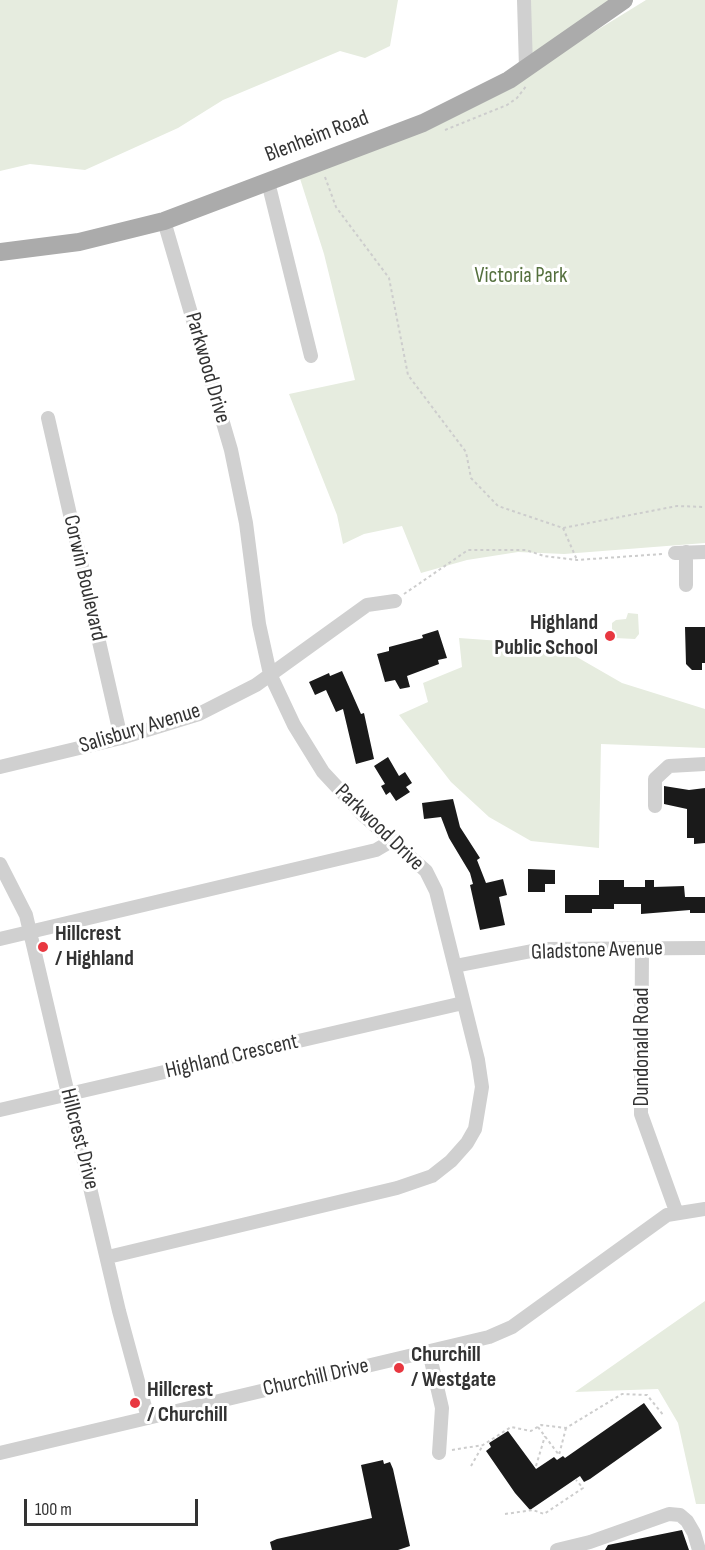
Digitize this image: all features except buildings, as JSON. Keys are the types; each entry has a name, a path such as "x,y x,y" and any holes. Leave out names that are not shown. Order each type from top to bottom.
{"main road":[{"name":"Blenheim Road","path":"0,252 79,242 164,221 423,123 509,80 624,0"}],"street":[{"path":"524,0 526,68"},
{"path":"268,182 311,356"},
{"name":"Parkwood Drive","path":"108,1257 397,1188 432,1176 452,1161 475,1129 479,1112 481,1078 436,891 426,872 363,815 323,772 294,725 270,674 259,624 246,523 231,450 164,221"},
{"name":"Corwin Boulevard","path":"48,418 121,738"},
{"path":"686,585 681,553 705,552"},
{"name":"Salisbury Avenue","path":"0,768 121,738 199,714 255,685 367,605 395,601"},
{"path":"655,806 655,779 669,766 705,764"},
{"path":"0,939 376,850 393,840"},
{"name":"Hillcrest Drive","path":"0,864 23,905 148,1418"},
{"name":"Dundonald Road","path":"642,948 641,1114 676,1211"},
{"name":"Gladstone Avenue","path":"454,966 542,950 705,948"},
{"name":"Highland Crescent","path":"0,1110 463,1003"},
{"name":"Churchill Drive","path":"0,1453 479,1340 512,1327 655,1222 676,1211 705,1209"},
{"path":"429,1352 442,1408 439,1453"},
{"path":"557,1550 590,1542 669,1514 681,1515 687,1521 694,1533 699,1550"}],"path":[{"path":"324,174 336,207 389,278 408,375 466,452 471,478 498,506 563,528 677,506 705,507"},
{"path":"563,528 577,560"},
{"path":"395,601 468,550 526,550 544,556 577,560 681,553"},
{"path":"439,1453 483,1445 511,1427 531,1431 538,1426 566,1428 622,1394 647,1395 664,1416"},
{"path":"538,1426 559,1455 566,1428"},
{"path":"536,1466 545,1436"},
{"path":"471,1466 483,1445"},
{"path":"505,1514 533,1510 544,1514 583,1488 576,1480"}],"green space":[{"path":"0,0 398,0 390,46 365,58 340,51 223,100 178,128 85,170 30,164 0,171"},
{"name":"Victoria Park","path":"523,0 627,0 534,69 646,0 705,0 705,543 564,554 518,552 467,560 421,573 402,526 364,534 343,544 337,515 289,394 355,380 324,254 296,166 524,75"},
{"path":"628,613 638,614 639,634 635,639 615,638 612,634 612,623 626,619"},
{"path":"459,638 556,645 622,683 705,709 705,748 601,744 599,848 531,841 489,817 451,782 399,715 428,702 423,683 462,667"},
{"path":"705,1301 705,1504 696,1504 678,1423 658,1389 575,1392"}],"place":[{"name":"Highland Public School","path":"610,636"},
{"name":"Hillcrest / Highland","path":"43,947"},
{"name":"Churchill / Westgate","path":"399,1368"},
{"name":"Hillcrest / Churchill","path":"135,1403"}]}
